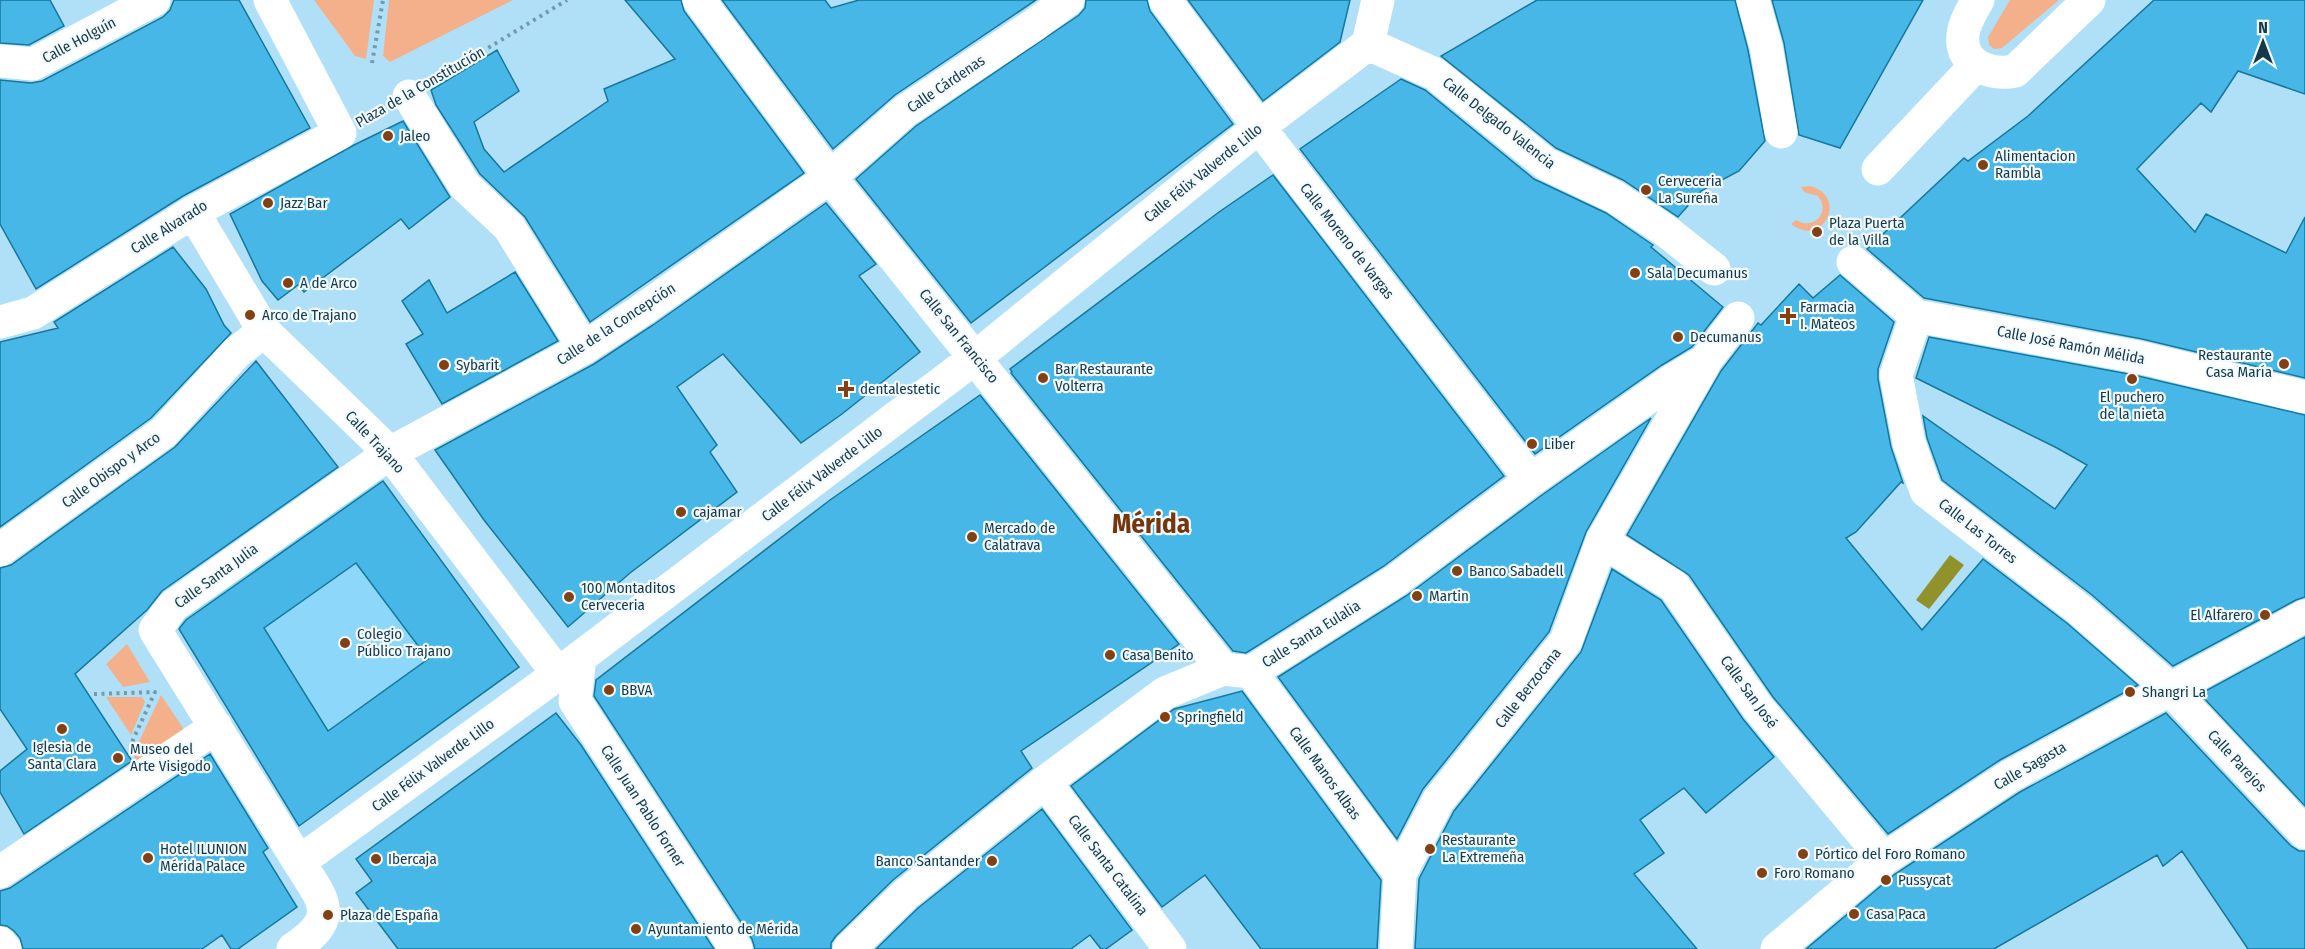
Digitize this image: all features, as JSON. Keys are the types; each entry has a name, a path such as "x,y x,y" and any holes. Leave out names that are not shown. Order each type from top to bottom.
{"street":[{"name":"Calle Holguín","path":"0,61 33,64 154,0"},
{"name":"Plaza de la Constitución","path":"270,0 340,133"},
{"name":"Calle San Francisco","path":"699,0 830,177 1237,671"},
{"name":"Calle Cárdenas","path":"830,177 905,111 1068,0"},
{"name":"Calle Moreno de Vargas","path":"1165,0 1259,127 1531,480"},
{"path":"1368,44 1378,0"},
{"path":"1753,0 1766,46 1781,132"},
{"path":"1978,0 1969,15 1962,35 1965,51 1976,65 1988,72 2003,74 2015,71 2089,0"},
{"name":"Calle Félix Valverde Lillo","path":"299,862 569,666 976,357 1259,127 1368,44"},
{"name":"Calle Delgado Valencia","path":"1368,44 1435,74 1546,164 1615,197 1666,231 1714,269"},
{"path":"1878,169 1976,65"},
{"path":"409,96 465,186 509,227 584,348"},
{"name":"Calle Alvarado","path":"0,322 33,313 193,212 340,133"},
{"name":"Calle de la Concepción","path":"390,453 584,348 642,310 830,177"},
{"name":"Calle Trajano","path":"193,212 264,331 390,453 569,666"},
{"path":"1853,262 1916,316"},
{"name":"Calle José Ramón Mélida","path":"1916,316 2138,357 2305,397"},
{"name":"Calle Las Torres","path":"1916,316 1896,375 1909,443 1926,492 2080,610 2170,689"},
{"name":"Calle Santa Eulalia","path":"849,949 906,894 1045,782 1165,693 1237,671 1395,581 1531,480 1673,380 1706,361 1738,318"},
{"name":"Calle Obispo y Arco","path":"0,549 164,432 237,352 264,331"},
{"name":"Calle Berzocana","path":"1396,949 1400,874 1438,801 1566,641 1602,541 1706,361"},
{"name":"Calle Santa Julia","path":"299,862 154,630 173,606 390,453"},
{"name":"Calle San José","path":"1602,541 1674,586 1758,708 1884,859"},
{"name":"Calle Sagasta","path":"1777,949 1884,859 2010,776 2305,616"},
{"name":"Calle Juan Pablo Forner","path":"569,666 575,701 736,949"},
{"name":"Calle Manos Albas","path":"1237,671 1400,874"},
{"name":"Calle Parejos","path":"2170,689 2305,833"},
{"path":"0,872 216,727"},
{"name":"Calle Santa Catalina","path":"1045,782 1157,944"},
{"path":"293,949 319,928 322,917 323,900 299,862"},
{"path":"0,943 5,949"}],"path":[{"path":"372,63 383,0"},
{"name":"Plaza de la Constitución","path":"409,96 567,0"},
{"path":"94,694 154,692 128,749"}],"shaded area":[{"path":"314,0 374,0 366,59 355,56"},
{"path":"389,0 513,0 390,62 383,56"},
{"path":"2010,0 2059,0 2002,48 1994,49 1989,45 1988,37"},
{"path":"1810,186 1822,192 1828,200 1830,209 1821,226 1813,230 1803,230 1791,224 1796,220 1802,223 1814,222 1821,214 1822,208 1818,196 1804,192 1801,187"},
{"name":"Colegio Público Trajano","path":"379,476 519,667 300,825 174,619"},
{"path":"1950,555 1964,565 1929,609 1916,600"},
{"path":"127,644 150,682 123,687 106,664"},
{"path":"161,695 185,731 137,762 133,754"},
{"path":"106,697 142,697 145,702 131,735"}],"building":[{"path":"0,0 50,0 64,26 29,45 0,43"},
{"path":"174,0 239,0 310,128 183,196 36,289 0,224 0,80 31,83 42,81 163,17 170,10"},
{"path":"625,0 681,0 684,11 804,173 590,322 525,217 480,174 436,105 431,90 497,50 519,91 474,122 484,149 504,172 608,101 604,89 675,59"},
{"path":"722,0 825,0 831,8 859,0 1036,0 895,95 833,149"},
{"path":"1086,0 1147,0 1150,11 1233,124 971,323 856,179 916,126 1079,15 1085,8"},
{"path":"1188,0 1350,0 1340,42 1263,101"},
{"path":"1537,0 1735,0 1748,50 1765,141 1739,171 1701,191 1678,217 1623,180 1556,148 1441,56"},
{"path":"1772,0 1923,0 1840,148 1799,135 1784,43"},
{"path":"2154,0 2305,0 2305,94 2238,71 2211,112 2201,103 2137,169 2195,232 2206,214 2286,253 2305,217 2305,378 2142,339 1924,298 1867,249 1964,158 1968,161 2028,116"},
{"path":"1401,79 1425,90 1534,179 1606,213 1653,245 1651,247 1723,307 1692,347 1662,365 1535,454 1300,149"},
{"path":"403,121 450,197 409,229 401,219 304,292 298,285 278,300 262,281 230,214 354,145"},
{"path":"1273,175 1504,476 1384,566 1246,653 1233,651 1010,369 1219,212"},
{"path":"826,203 876,264 859,276 920,352 842,414 801,443 723,354 677,387 717,445 710,452 737,492 630,573 568,627 484,520 435,450 594,364"},
{"path":"173,247 206,289 224,325 231,333 151,418 0,527 0,342 58,328 54,322"},
{"path":"515,272 558,341 442,404 406,344 423,334 402,301 429,280 447,313"},
{"path":"1840,275 1894,322 1878,369 1878,379 1891,447 1903,483 1901,482 1856,532 1846,538 1922,630 1983,559 2068,624 2138,685 2000,760 1888,834 1773,697 1689,575 1627,535 1721,371 1758,323 1761,325 1799,284 1813,298"},
{"path":"1929,337 2134,375 2305,415 2305,597 2173,666 2092,595 1942,480 1927,438 1923,416 2055,509 2087,465 1916,378"},
{"path":"256,361 338,467 162,591 147,610 75,674 132,761 24,834 0,792 0,771 27,749 0,709 0,568 11,565 175,447"},
{"path":"980,395 1179,644 1021,751 1032,768 893,880 836,936 831,943 831,949 755,949 752,939 594,696 596,680 830,500"},
{"path":"1651,418 1586,532 1549,632 1423,789 1397,839 1278,677 1406,596"},
{"name":"Colegio Público Trajano","path":"383,481 519,667 299,826 179,629 186,620","holes":["356,563 428,659 328,731 264,628"]},
{"path":"1612,569 1661,600 1743,719 1774,757 1706,813 1684,788 1640,820 1664,853 1634,874 1697,949 1415,949 1419,879 1454,811 1581,652"},
{"path":"2305,637 2305,806 2200,694"},
{"path":"1242,691 1381,880 1377,949 1261,949 1205,875 1162,907 1071,786 1174,709"},
{"path":"556,713 581,745 714,949 398,949 356,893 372,881 356,859"},
{"path":"2166,713 2291,846 2299,851 2305,851 2305,949 2248,949 2182,851 2163,866 2157,855 1994,949 1806,949 1895,874 2020,792"},
{"name":"Hotel ILUNION Mérida Palace","path":"210,754 268,848 263,852 297,907 238,949 231,949 222,935 202,949 23,949 20,938 14,931 7,926 0,925 0,891 10,888"},
{"path":"1042,809 1132,930 1106,949 1101,949 1090,935 1071,949 876,949 918,908"}],"place":[{"name":"Jaleo","path":"388,136"},
{"name":"Alimentacion Rambla","path":"1983,165"},
{"name":"Cerveceria La Sureña","path":"1646,190"},
{"name":"Jazz Bar","path":"268,203"},
{"name":"Plaza Puerta de la Villa","path":"1817,232"},
{"name":"Sala Decumanus","path":"1635,273"},
{"name":"A de Arco","path":"288,283"},
{"name":"Arco de Trajano","path":"250,315"},
{"name":"Farmacia I. Mateos","path":"1788,316"},
{"name":"Decumanus","path":"1678,337"},
{"name":"Restaurante Casa María","path":"2284,364"},
{"name":"Sybarit","path":"444,365"},
{"name":"Bar Restaurante Volterra","path":"1043,378"},
{"name":"El puchero de la nieta","path":"2132,379"},
{"name":"dentalestetic","path":"846,389"},
{"name":"Liber","path":"1532,444"},
{"name":"cajamar","path":"681,512"},
{"name":"Mercado de Calatrava","path":"972,537"},
{"name":"Banco Sabadell","path":"1457,571"},
{"name":"Martin","path":"1417,596"},
{"name":"100 Montaditos Cerveceria","path":"569,597"},
{"name":"El Alfarero","path":"2265,615"},
{"name":"Colegio Público Trajano","path":"345,643"},
{"name":"Casa Benito","path":"1110,655"},
{"name":"BBVA","path":"609,690"},
{"name":"Shangri La","path":"2130,692"},
{"name":"Springfield","path":"1165,717"},
{"name":"Iglesia de Santa Clara","path":"62,729"},
{"name":"Museo del Arte Visigodo","path":"118,758"},
{"name":"Restaurante La Extremeña","path":"1430,849"},
{"name":"Pórtico del Foro Romano","path":"1803,854"},
{"name":"Hotel ILUNION Mérida Palace","path":"148,858"},
{"name":"Ibercaja","path":"376,859"},
{"name":"Banco Santander","path":"992,861"},
{"name":"Foro Romano","path":"1762,873"},
{"name":"Pussycat","path":"1886,880"},
{"name":"Casa Paca","path":"1854,914"},
{"name":"Plaza de España","path":"328,915"},
{"name":"Ayuntamiento de Mérida","path":"636,929"}],"district":[{"name":"Mérida","path":"1151,524"}]}
